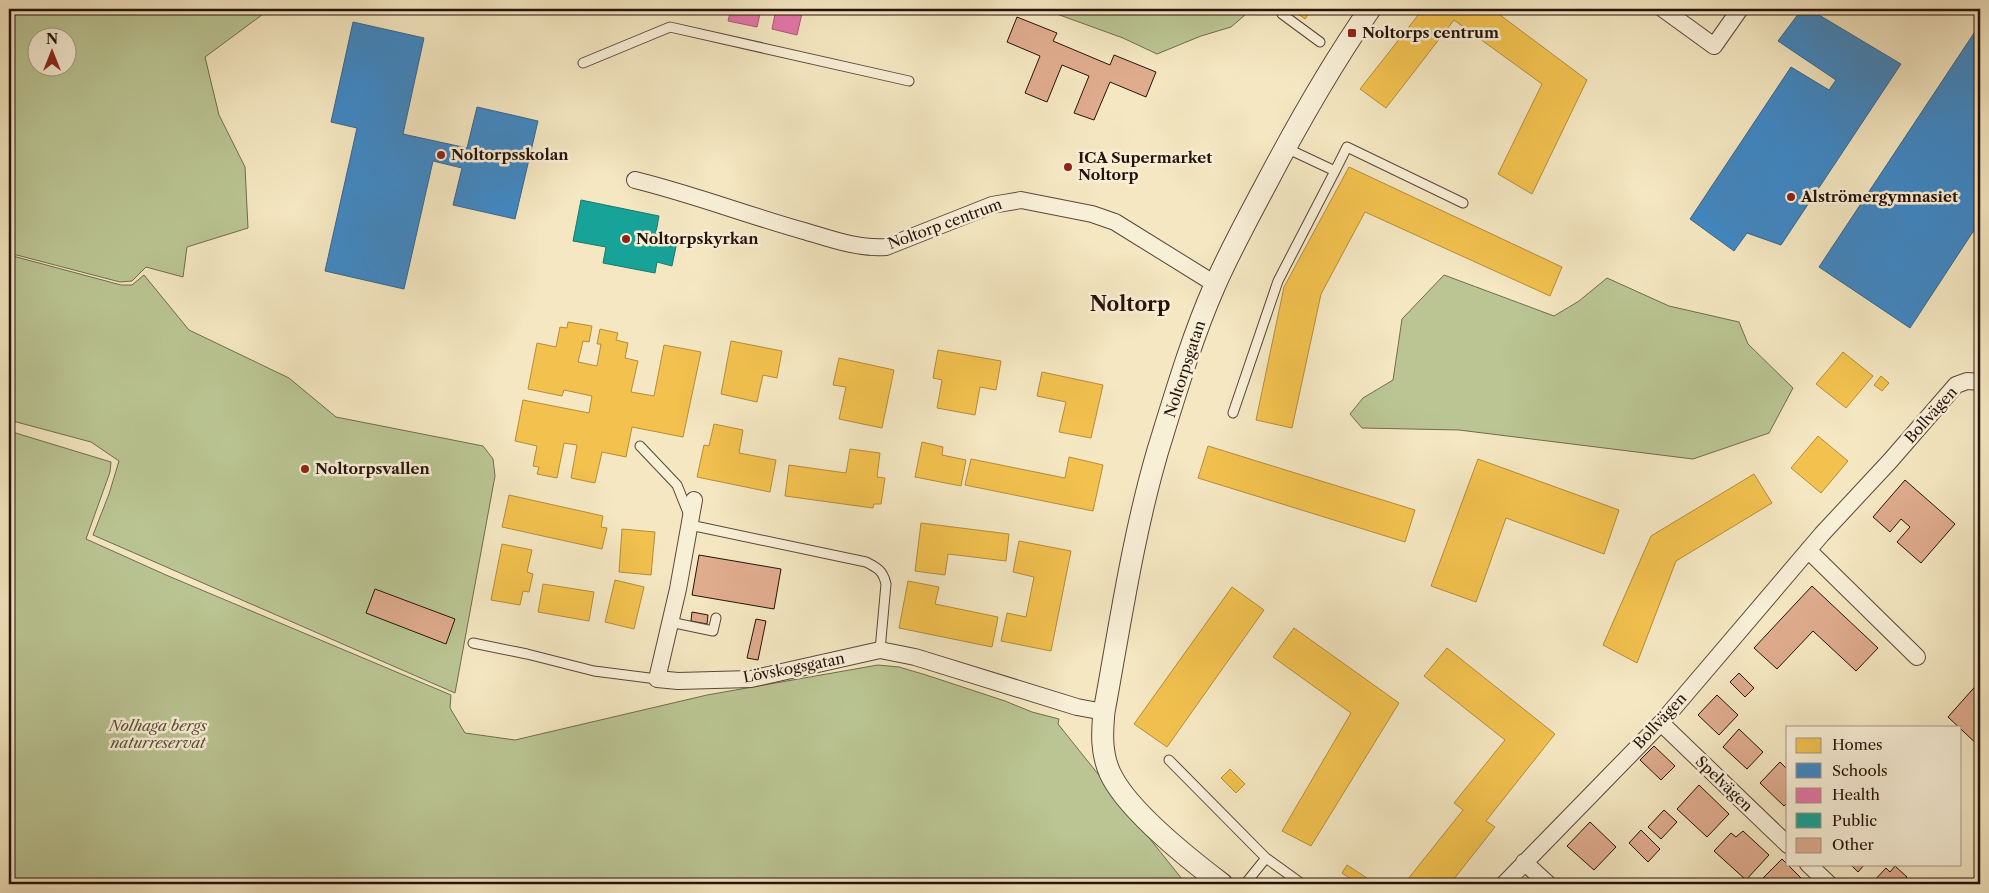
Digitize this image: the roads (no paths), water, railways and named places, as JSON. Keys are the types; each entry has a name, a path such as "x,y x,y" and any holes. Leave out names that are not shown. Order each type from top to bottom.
{"street":[{"name":"Noltorpsgatan","path":"1222,884 1146,820 1110,774 1102,734 1104,712 1131,563 1158,452 1195,336 1215,284 1285,148 1312,98 1352,33 1370,9"},
{"path":"1663,9 1714,46 1740,9"},
{"name":"Noltorp centrum","path":"635,180 666,188 749,216 852,245 872,248 886,247 992,205 1021,200 1092,214 1115,222 1215,284"},
{"name":"Bollvägen","path":"1504,884 1661,723 1808,550 1956,385 1967,381 1980,381"},
{"path":"657,678 694,500"},
{"path":"1808,550 1918,657"},
{"name":"Lövskogsgatan","path":"657,678 678,681 751,679 880,650 915,657 1077,707 1104,712"},
{"name":"Spelvägen","path":"1661,723 1786,843"},
{"path":"1524,862 1548,884"},
{"path":"1810,866 1829,884"}],"lane":[{"path":"1282,14 1320,42"},
{"path":"583,63 670,27 909,81"},
{"path":"1233,413 1278,281 1347,147 1463,203"},
{"path":"1285,148 1335,171"},
{"path":"640,446 677,485 690,523 866,562 880,569 886,584 880,650"},
{"path":"670,622 712,631 716,618"},
{"path":"473,643 594,671 657,678"},
{"path":"1169,760 1266,858 1302,884"},
{"path":"1245,884 1266,858"}],"place":[{"name":"Noltorps centrum","path":"1352,33"},
{"name":"Noltorpsskolan","path":"441,155"},
{"name":"ICA Supermarket Noltorp","path":"1068,167"},
{"name":"Alströmergymnasiet","path":"1791,197"},
{"name":"Noltorpskyrkan","path":"626,239"},
{"name":"Noltorpsvallen","path":"305,469"}],"district":[{"name":"Noltorp","path":"1130,304"}],"park label":[{"name":"Nolhaga bergs naturreservat","path":"158,734"}]}
